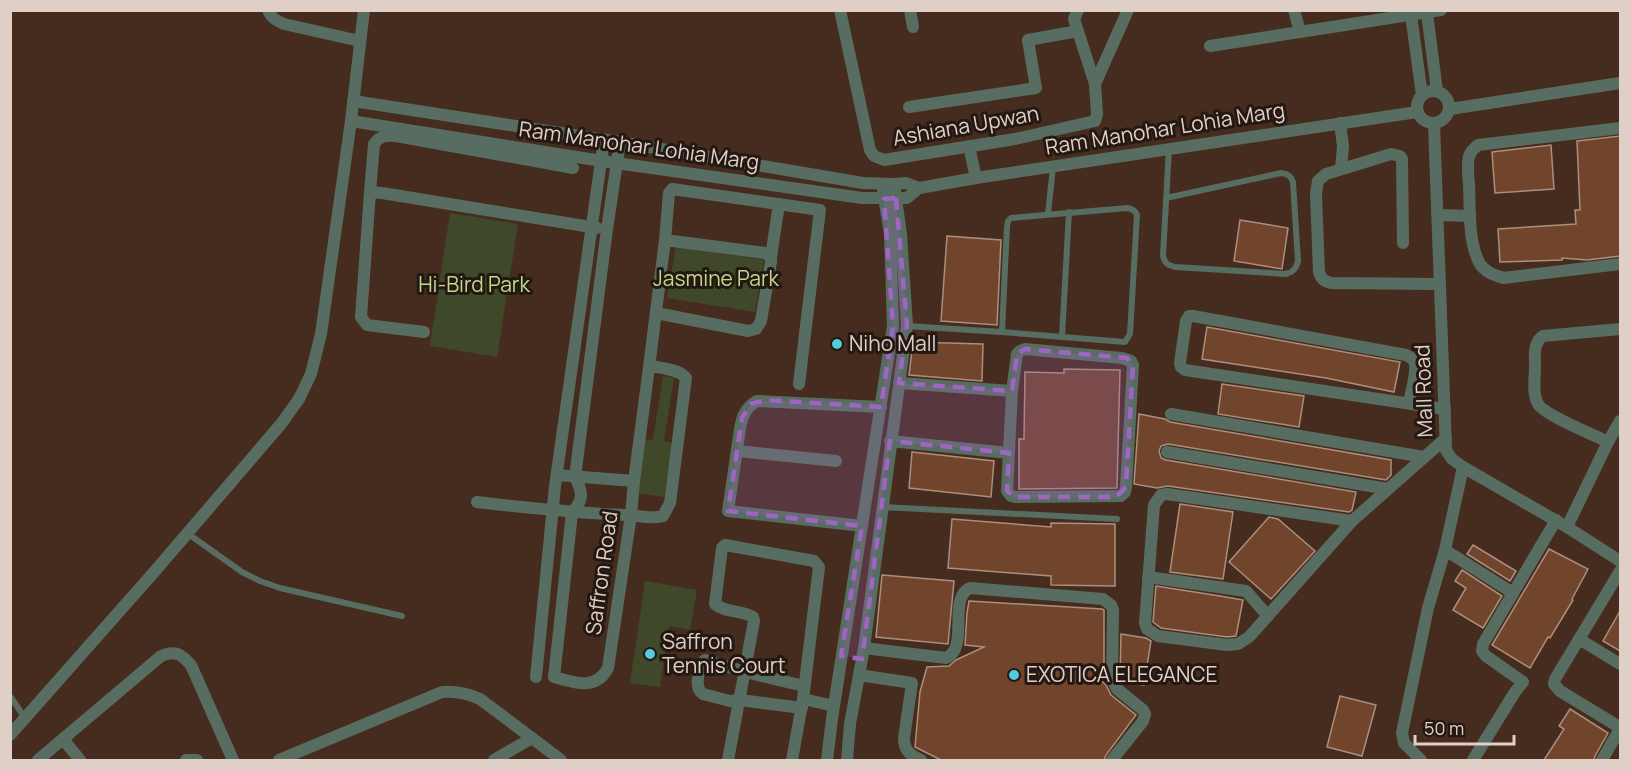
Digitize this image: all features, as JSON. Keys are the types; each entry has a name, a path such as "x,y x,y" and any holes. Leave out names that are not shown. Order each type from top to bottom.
{"street":[{"path":"268,10 275,20 284,24 360,41"},
{"path":"10,735 188,533 281,424 299,399 311,374 321,334 364,10"},
{"name":"Ashiana Upwan","path":"840,10 870,150 874,156 884,160 1015,139 1092,123 1097,118 1095,84 1128,10"},
{"path":"910,10 913,27"},
{"path":"1078,10 1074,19 1095,84"},
{"path":"1294,10 1300,32"},
{"path":"1210,46 1300,32 1382,15 1411,15 1441,10"},
{"path":"1427,13 1437,91"},
{"path":"1411,15 1422,95"},
{"path":"909,107 1036,88 1028,40 1078,31"},
{"path":"1450,109 1620,83"},
{"path":"1437,91 1449,100 1450,109 1443,121 1434,124 1423,120 1417,112 1417,103 1422,95 1437,91"},
{"name":"Ram Manohar Lohia Marg","path":"353,101 621,142 863,183 906,183 919,188"},
{"name":"Ram Manohar Lohia Marg","path":"351,121 602,161 862,198 890,199 907,198 919,188 976,178 1417,112"},
{"path":"1340,123 1341,169"},
{"name":"Mall Road","path":"1434,124 1446,450 1452,459 1463,467 1620,561"},
{"path":"1620,128 1478,145 1472,150 1468,163 1473,242 1481,266 1490,274 1503,278 1620,264"},
{"path":"424,332 367,325 361,317 374,144 378,138 386,135 396,136 573,168"},
{"path":"536,677 552,511 604,140"},
{"path":"572,513 579,504 581,496 580,488 574,477 621,142"},
{"path":"969,146 976,178"},
{"path":"1403,243 1402,159 1400,156 1391,154 1321,177 1316,187 1320,278 1331,283 1440,284"},
{"path":"827,760 893,326 888,184"},
{"path":"634,481 650,366 669,193 672,189 820,210 799,384"},
{"path":"370,192 607,229"},
{"path":"847,760 850,724 863,653 907,326 901,234 890,199"},
{"path":"656,313 748,331 756,329 761,321 779,204"},
{"path":"1438,215 1470,216"},
{"path":"665,240 757,251 771,257"},
{"path":"580,305 598,307"},
{"path":"1409,402 1415,362 1406,355 1193,316 1189,316 1186,321 1180,363 1185,370 1445,408"},
{"path":"1608,442 1547,412 1538,405 1535,396 1535,350 1539,339 1543,336 1620,329"},
{"path":"1024,349 1122,358 1131,361 1133,365 1125,492 1121,496 1011,496 1007,491 1012,391 1017,354 1024,349"},
{"path":"477,502 572,513 656,518 663,516 668,509 686,383 684,375 650,366"},
{"path":"899,383 1012,391"},
{"path":"862,526 728,511 742,418 751,404 757,400 881,407"},
{"path":"1171,414 1424,457"},
{"path":"1473,760 1523,682 1491,660 1482,651 1483,644 1513,593 1561,524 1620,423"},
{"path":"1352,521 1167,494 1161,495 1154,505 1145,623 1147,628 1158,636 1227,645 1238,644 1249,637 1352,521 1446,438"},
{"path":"890,441 1009,453"},
{"path":"737,452 836,461"},
{"path":"1167,452 1388,489"},
{"path":"872,464 887,465"},
{"path":"1421,760 1404,743 1401,733 1428,609 1445,550 1463,467"},
{"name":"Saffron Road","path":"557,475 634,481 608,668 604,675 593,683 580,683 554,677 572,513"},
{"path":"729,760 754,621 749,614 720,608 715,604 723,548 726,545 814,561 819,567 803,698 792,760"},
{"path":"1445,550 1513,593"},
{"path":"1602,760 1617,734 1616,725 1560,691 1554,684 1555,678 1620,571"},
{"path":"1148,577 1246,591 1268,616"},
{"path":"842,656 863,653 946,658 951,656 956,648 961,597 966,589 970,588 1103,599 1113,610 1112,679 1114,685 1145,714 1143,721 1112,760"},
{"path":"1579,639 1620,664"},
{"path":"38,760 161,656 171,652 182,655 191,665 233,760"},
{"path":"803,698 730,701 703,694 697,687 700,665 705,660 745,672 803,698 834,706"},
{"path":"859,675 912,683 903,738 908,752 921,760"},
{"path":"282,760 442,692 453,691 467,693 480,699 561,760"},
{"path":"494,760 532,738"},
{"path":"63,739 80,760"},
{"path":"186,760 196,760"}],"lane":[{"path":"1166,198 1281,173 1286,174 1293,182 1298,261 1296,267 1292,272 1286,274 1168,266 1164,256 1166,198 1169,148"},
{"path":"1048,214 1053,166"},
{"path":"907,326 1125,342 1130,334 1136,212 1127,208 1011,218 1008,221 1002,332"},
{"path":"1062,337 1069,212"},
{"path":"882,507 1117,519"},
{"path":"188,533 242,572 260,581 280,588 402,616"},
{"path":"10,696 25,719"}],"highlighted area":[{"path":"896,198 907,325 899,383 1012,391 1017,354 1025,349 1127,358 1133,365 1126,487 1116,497 1015,497 1007,491 1009,453 890,441 862,659 841,656 862,526 728,511 742,418 751,404 766,400 881,407 893,326 884,199"}],"green space":[{"name":"Hi-Bird Park","path":"450,213 518,224 497,357 430,346"},
{"name":"Jasmine Park","path":"676,246 764,260 755,312 667,298"},
{"path":"663,376 674,378 664,441 673,443 664,497 636,493 644,439 653,440"},
{"path":"645,581 697,590 690,630 669,626 660,687 630,683"}],"building":[{"path":"1620,136 1620,256 1587,260 1562,258 1562,260 1500,262 1498,229 1576,224 1575,210 1580,210 1577,141"},
{"path":"1551,145 1554,189 1495,193 1492,152"},
{"path":"1240,220 1288,228 1282,269 1234,261"},
{"path":"947,236 1001,240 997,325 941,321"},
{"path":"1207,327 1400,362 1394,392 1326,378 1202,359"},
{"path":"913,342 983,344 982,381 909,375"},
{"path":"1064,369 1120,370 1117,488 1019,489 1019,439 1024,439 1025,372 1064,373"},
{"path":"1222,384 1304,396 1299,427 1218,414"},
{"path":"1139,414 1170,422 1391,460 1391,475 1386,480 1168,444 1161,446 1159,451 1161,458 1166,460 1356,492 1352,510 1349,512 1168,486 1157,488 1134,484"},
{"path":"912,452 994,461 991,497 909,488"},
{"path":"1180,504 1233,512 1223,579 1170,572"},
{"path":"1269,517 1278,519 1315,551 1271,599 1229,562"},
{"path":"952,519 1051,527 1051,523 1115,524 1115,586 1051,585 1051,576 948,568"},
{"path":"1473,545 1516,571 1510,581 1467,554"},
{"path":"1549,549 1588,569 1573,600 1530,668 1492,645"},
{"path":"1462,570 1502,596 1483,628 1453,610 1466,588 1455,581"},
{"path":"882,575 954,581 948,644 876,637"},
{"path":"1156,586 1243,600 1236,636 1227,637 1161,628 1153,622"},
{"name":"EXOTICA ELEGANCE","path":"969,601 1104,610 1104,679 1098,678 1106,685 1111,695 1136,715 1104,760 941,760 915,747 920,692 927,667 949,666 956,660 984,647 965,645"},
{"path":"1620,611 1620,651 1603,641"},
{"path":"1121,634 1151,641 1144,685 1123,682 1120,677"},
{"path":"1340,696 1376,705 1362,756 1327,747"},
{"path":"1570,709 1608,733 1594,760 1544,760 1564,729 1559,726"}],"place":[{"name":"Niho Mall","path":"837,344"},
{"name":"Saffron Tennis Court","path":"650,654"},
{"name":"EXOTICA ELEGANCE","path":"1014,675"}]}
